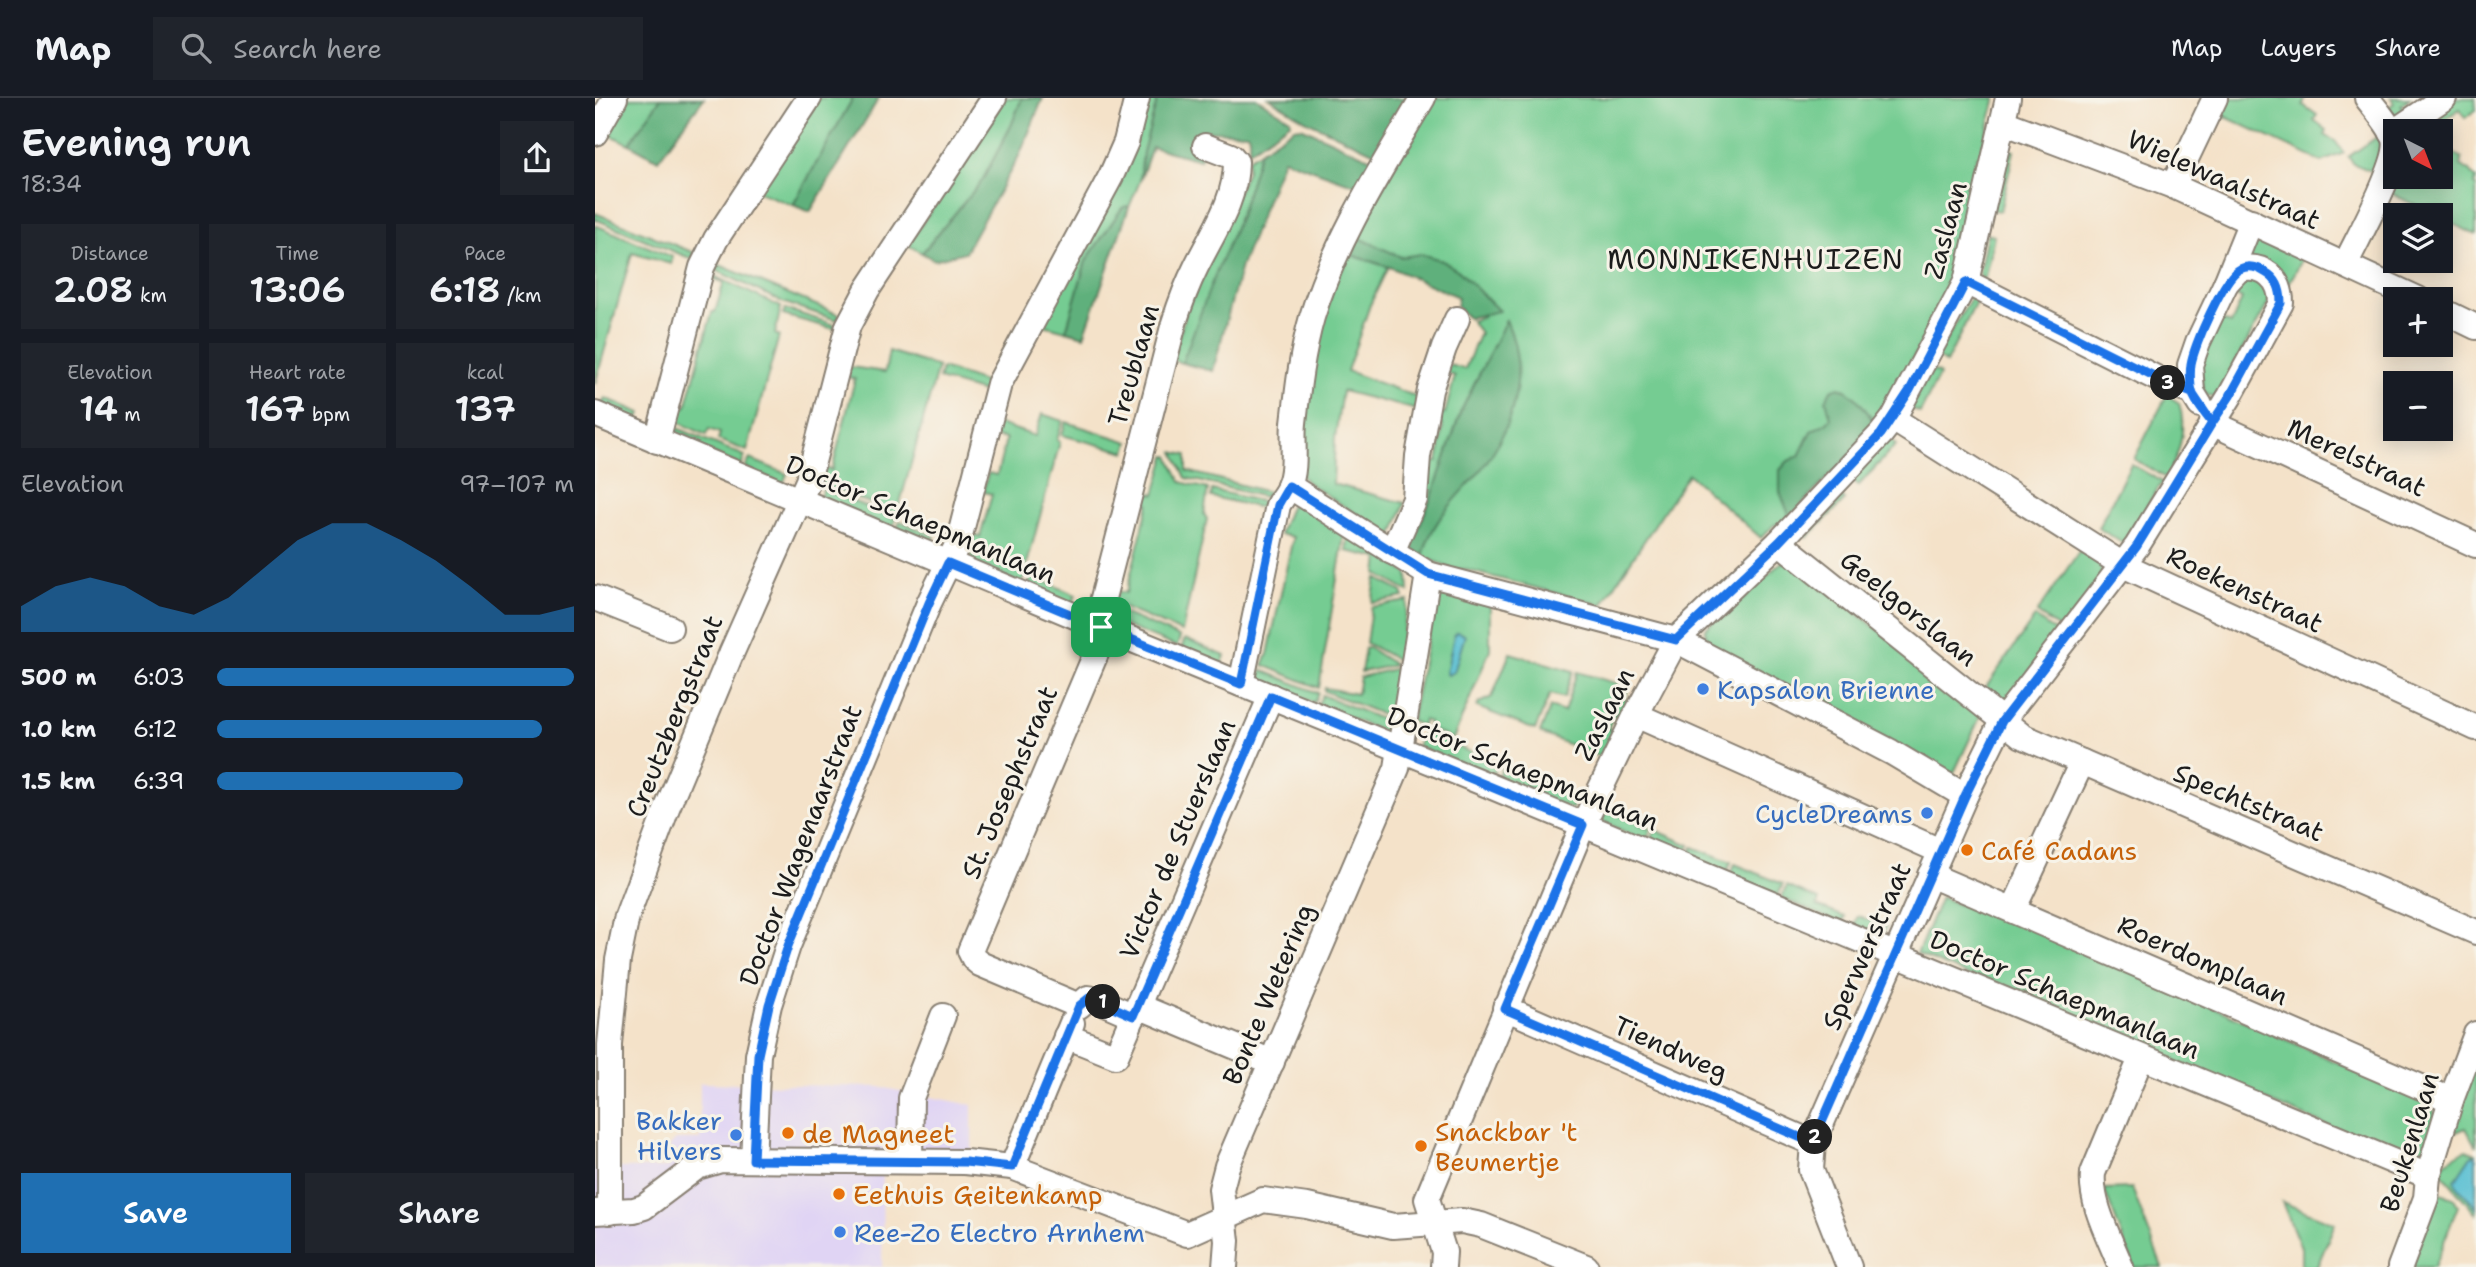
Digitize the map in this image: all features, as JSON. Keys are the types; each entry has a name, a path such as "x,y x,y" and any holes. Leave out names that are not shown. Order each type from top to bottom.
{"street":[{"path":"595,133 615,98"},
{"path":"657,441 702,267 716,239 809,98"},
{"name":"Creutzbergstraat","path":"602,1212 610,1045 618,960 627,916 681,773 808,481 848,326 867,290 994,98"},
{"name":"Doctor Wagenaarstraat","path":"753,1160 758,1055 769,1005 788,946 929,603 958,543 999,384 1111,176 1126,142 1137,98"},
{"path":"1241,684 1278,505 1289,486 1293,467 1293,432 1300,373 1312,317 1360,205 1423,98"},
{"path":"2173,186 2215,98"},
{"path":"2367,98 2383,120"},
{"path":"2413,119 2444,98"},
{"name":"Wielewaalstraat","path":"2006,110 2392,287"},
{"name":"Zaslaan","path":"1443,1267 1444,1252 1427,1199 1583,825 1636,715 1676,640 1779,542 1892,419 1966,282 2006,110"},
{"name":"Treublaan","path":"1101,627 1102,603 1174,323 1185,289 1216,231 1236,182 1236,162 1231,156 1205,146"},
{"path":"2345,265 2383,185"},
{"path":"2212,423 2192,393 2190,365 2251,221"},
{"name":"Sperwerstraat","path":"1849,1267 1811,1170 1813,1143 1965,796 2002,721 2123,565 2230,396 2281,303 2280,288 2275,279 2257,268 2239,269 2226,284"},
{"path":"1966,282 2192,393"},
{"path":"2453,316 2476,327"},
{"path":"1392,552 1415,499 1418,456 1430,390 1457,319"},
{"name":"Doctor Schaepmanlaan","path":"595,414 1101,627 2428,1177"},
{"name":"Roekenstraat","path":"1892,419 2123,565 2476,728"},
{"name":"Merelstraat","path":"2212,423 2476,545"},
{"path":"1289,486 1428,574 1676,640 1880,747 1965,796"},
{"name":"Geelgorslaan","path":"1779,542 2002,721"},
{"name":"Bonte Wetering","path":"1225,1267 1227,1241 1221,1189 1227,1166 1397,768 1428,574"},
{"path":"595,598 670,628"},
{"name":"St. Josephstraat","path":"1079,1006 986,967 974,959 970,951 1100,644 1101,627"},
{"name":"Victor de Stuerslaan","path":"1066,1036 1115,1056 1271,696"},
{"path":"1636,715 1941,852"},
{"name":"Spechtstraat","path":"2002,721 2022,736 2476,932"},
{"path":"2013,910 2082,762"},
{"name":"Roerdomplaan","path":"1930,875 2451,1100"},
{"path":"1012,1167 1079,1006 1089,998 1136,1011 1272,1062"},
{"name":"Tiendweg","path":"1505,1009 1813,1143"},
{"path":"910,1161 913,1088 943,1016"},
{"name":"Beukenlaan","path":"2400,1267 2426,1198 2428,1177 2451,1100 2476,1034"},
{"path":"2121,1267 2094,1198 2093,1173 2141,1058"},
{"path":"602,1212 644,1207 653,1203 688,1172 721,1160 965,1162 1012,1167 1187,1234 1263,1200 1307,1206 1393,1226 1436,1225 1462,1221 1481,1225 1586,1267"}],"shaded area":[{"path":"700,1083 879,1087 972,1105 972,1154 883,1153 882,1267 595,1267 595,1168 669,1168 670,1146 676,1140 700,1140"}],"green space":[{"path":"625,98 661,98 629,144 604,132"},
{"path":"661,98 704,98 658,160 629,144"},
{"path":"819,98 853,98 793,205 756,191"},
{"path":"853,98 879,98 810,212 793,205"},
{"path":"1004,98 1022,98 1011,126 982,181 922,253 908,245"},
{"path":"1022,98 1043,98 1020,154 965,252 934,260 922,253 982,181 1011,126"},
{"path":"1146,98 1158,98 1143,152 1140,181 1129,207 1122,208 1086,261 1066,331 1040,324"},
{"path":"1158,98 1256,98 1291,122 1249,151 1247,133 1210,131 1200,160 1152,147 1140,181 1143,152"},
{"path":"1269,98 1413,98 1379,155 1307,121"},
{"path":"1433,98 1996,98 1962,209 1966,210 1962,228 1966,229 1962,266 1877,427 1874,421 1780,528 1775,524 1761,538 1688,474 1602,605 1463,569 1453,570 1423,556 1461,411 1434,491 1410,548 1405,545 1426,462 1438,462 1443,425 1431,422 1433,411 1445,413 1455,376 1443,372 1449,365 1465,369 1480,333 1471,321 1484,316 1485,306 1353,235"},
{"path":"2222,98 2305,98 2303,105 2317,115 2314,120 2327,130 2325,135 2335,141 2344,153 2322,162 2215,112"},
{"path":"2391,98 2410,98 2401,105 2408,115 2399,119 2384,111 2394,103"},
{"path":"2455,98 2475,98 2476,110 2465,118 2460,109 2445,119 2426,119"},
{"path":"1301,127 1376,161 1361,187 1283,159 1241,266 1213,371 1182,363 1240,216 1260,151 1294,128"},
{"path":"2380,135 2383,140 2383,159 2376,173 2354,164 2348,157"},
{"path":"2006,149 2014,151 2000,211 1992,210"},
{"path":"1260,151 1233,231 1182,363 1172,360 1187,309 1247,171 1248,159"},
{"path":"2453,153 2462,159 2460,165 2476,179 2476,235 2453,224 2453,203 2411,203 2386,191 2453,189"},
{"path":"1126,206 1129,207 1084,336 1066,331 1086,261"},
{"path":"595,213 695,253 692,259 595,219"},
{"path":"595,225 673,257 671,264 632,253 595,384"},
{"path":"1987,234 1994,236 1985,277 1982,280 1979,273"},
{"path":"1353,235 1401,257 1421,254 1441,260 1459,271 1499,311 1468,318 1456,306 1458,297 1389,267 1345,253"},
{"path":"2250,235 2302,260 2288,285 2247,260"},
{"path":"1345,253 1388,267 1370,305 1347,371 1420,398 1417,410 1342,391 1335,438 1333,484 1405,503 1392,537 1302,477 1301,445 1314,345"},
{"path":"712,262 840,315 837,320 782,302 711,268"},
{"path":"708,273 781,307 775,334 779,336 747,451 718,440 720,433 709,429 706,435 669,418 673,404 686,407 712,312 715,312 724,282 707,277"},
{"path":"2255,276 2273,295 2216,397 2208,395 2203,390 2200,361 2219,319 2231,324 2242,299 2231,293 2234,284"},
{"path":"1979,296 1946,363 1936,357 1971,298"},
{"path":"785,309 835,325 834,329 783,315"},
{"path":"1506,320 1514,342 1517,364 1513,407 1495,448 1435,526 1423,556 1410,548 1434,491 1461,411"},
{"path":"889,351 938,367 897,514 814,481 818,466 832,470 855,379 842,375 845,366 885,372"},
{"path":"942,368 987,383 983,392 939,379"},
{"path":"1930,369 1940,374 1920,413 1910,408"},
{"path":"1839,387 1856,399 1877,427 1790,517 1780,492 1780,470 1788,461 1799,456 1811,431 1831,418 1826,400 1831,390"},
{"path":"2167,395 2179,403 2182,432 2175,461 2166,478 2134,459"},
{"path":"605,398 641,413 637,423 600,407"},
{"path":"1042,414 1063,421 1057,440 1060,442 1026,568 964,543 967,534 980,537 992,494 983,492 988,473 997,475 1006,439 993,436 996,423 1035,436"},
{"path":"1066,422 1129,442 1126,452 1062,435"},
{"path":"677,428 745,456 741,466 674,437"},
{"path":"1889,438 1896,445 1858,486 1850,478"},
{"path":"1174,452 1187,455 1187,471 1268,492 1265,497 1186,478"},
{"path":"1166,456 1169,456 1181,482 1208,489 1204,514 1207,519 1182,632 1109,602 1112,590 1126,593 1149,503 1135,499 1138,490 1155,494"},
{"path":"750,459 787,474 783,484 745,468"},
{"path":"2131,464 2166,484 2160,485 2130,534 2131,540 2127,546 2098,528"},
{"path":"823,489 896,519 892,529 819,499"},
{"path":"1212,490 1263,502 1262,508 1211,497"},
{"path":"1837,492 1845,500 1807,538 1800,530"},
{"path":"1292,502 1345,530 1319,688 1263,665 1268,654 1293,537 1279,534"},
{"path":"900,521 935,536 931,546 896,531"},
{"path":"1349,533 1408,574 1409,592 1377,574 1379,558 1346,551"},
{"path":"2080,550 2100,563 2102,575 2063,631 2037,613"},
{"path":"973,552 1025,574 1021,584 969,561"},
{"path":"1787,557 1982,713 1951,779 1708,644 1705,629 1740,596 1743,599"},
{"path":"1032,576 1076,595 1072,605 1028,587"},
{"path":"1376,578 1402,592 1404,597 1372,603"},
{"path":"1445,590 1490,602 1490,650 1453,739 1427,728 1429,722 1424,720 1422,726 1411,721 1437,593"},
{"path":"1408,601 1399,661 1366,643 1371,607"},
{"path":"1120,612 1180,637 1177,647 1115,622"},
{"path":"2035,617 2060,635 2005,702 1986,687"},
{"path":"1185,639 1225,656 1221,666 1181,649"},
{"path":"1365,648 1369,648 1395,665 1361,672"},
{"path":"1510,653 1573,671 1564,698 1550,694 1535,730 1477,707 1479,703 1492,697"},
{"path":"1398,668 1391,718 1324,691 1325,688 1357,694 1360,677"},
{"path":"1262,670 1318,693 1314,703 1258,680"},
{"path":"1577,672 1629,687 1624,699 1628,702 1621,716 1615,714 1608,728 1614,731 1600,757 1540,733 1550,707 1564,712"},
{"path":"1322,695 1388,722 1384,732 1318,705"},
{"path":"1423,732 1498,764 1492,777 1417,746"},
{"path":"1503,766 1577,797 1572,809 1497,780"},
{"path":"1606,809 1651,829 1646,842 1600,820"},
{"path":"1655,830 1690,845 1684,857 1650,843"},
{"path":"1693,847 1731,862 1725,875 1688,859"},
{"path":"1735,864 1783,884 1777,897 1729,876"},
{"path":"1787,886 1819,900 1817,906 1845,917 1842,924 1781,898"},
{"path":"1963,896 2431,1104 2436,1117 2426,1146 2409,1160 1917,954 1941,897 1959,905"},
{"path":"1858,916 1886,927 1880,939 1853,928"},
{"path":"2476,1059 2476,1147 2466,1128 2456,1132 2452,1129"},
{"path":"2466,1150 2476,1154 2476,1214 2441,1172 2445,1162"},
{"path":"2132,1188 2162,1267 2134,1267 2104,1189"},
{"path":"2440,1194 2454,1198 2458,1206 2434,1267 2408,1267 2436,1197"},
{"path":"2282,1202 2335,1223 2317,1267 2301,1267 2301,1248"}],"water":[{"path":"1457,632 1465,635 1454,672 1448,675 1446,673"},
{"path":"2476,1155 2476,1208 2455,1180 2471,1156"}],"place":[{"name":"Kapsalon Brienne","path":"1703,689"},
{"name":"CycleDreams","path":"1927,813"},
{"name":"Café Cadans","path":"1967,850"},
{"name":"de Magneet","path":"788,1133"},
{"name":"Bakker Hilvers","path":"736,1135"},
{"name":"Snackbar 't Beumertje","path":"1421,1146"},
{"name":"Eethuis Geitenkamp","path":"839,1194"},
{"name":"Ree-Zo Electro Arnhem","path":"840,1232"}],"district":[{"name":"MONNIKENHUIZEN","path":"1756,259"}],"route":[{"path":"1101,627 948,563 929,603 788,946 769,1005 758,1055 753,1160 965,1162 1012,1167 1079,1006 1089,998 1095,999 1133,1016 1271,696 1583,825 1505,1009 1813,1143 1965,796 2002,721 2137,546 2212,423 2192,393 2190,365 2226,284 2239,269 2249,267 2269,274 2280,288 2281,303 2230,396 2212,423 2192,393 1966,282 1910,390 1881,434 1779,542 1676,640 1428,574 1289,486 1278,505 1241,684 1101,627"}]}
